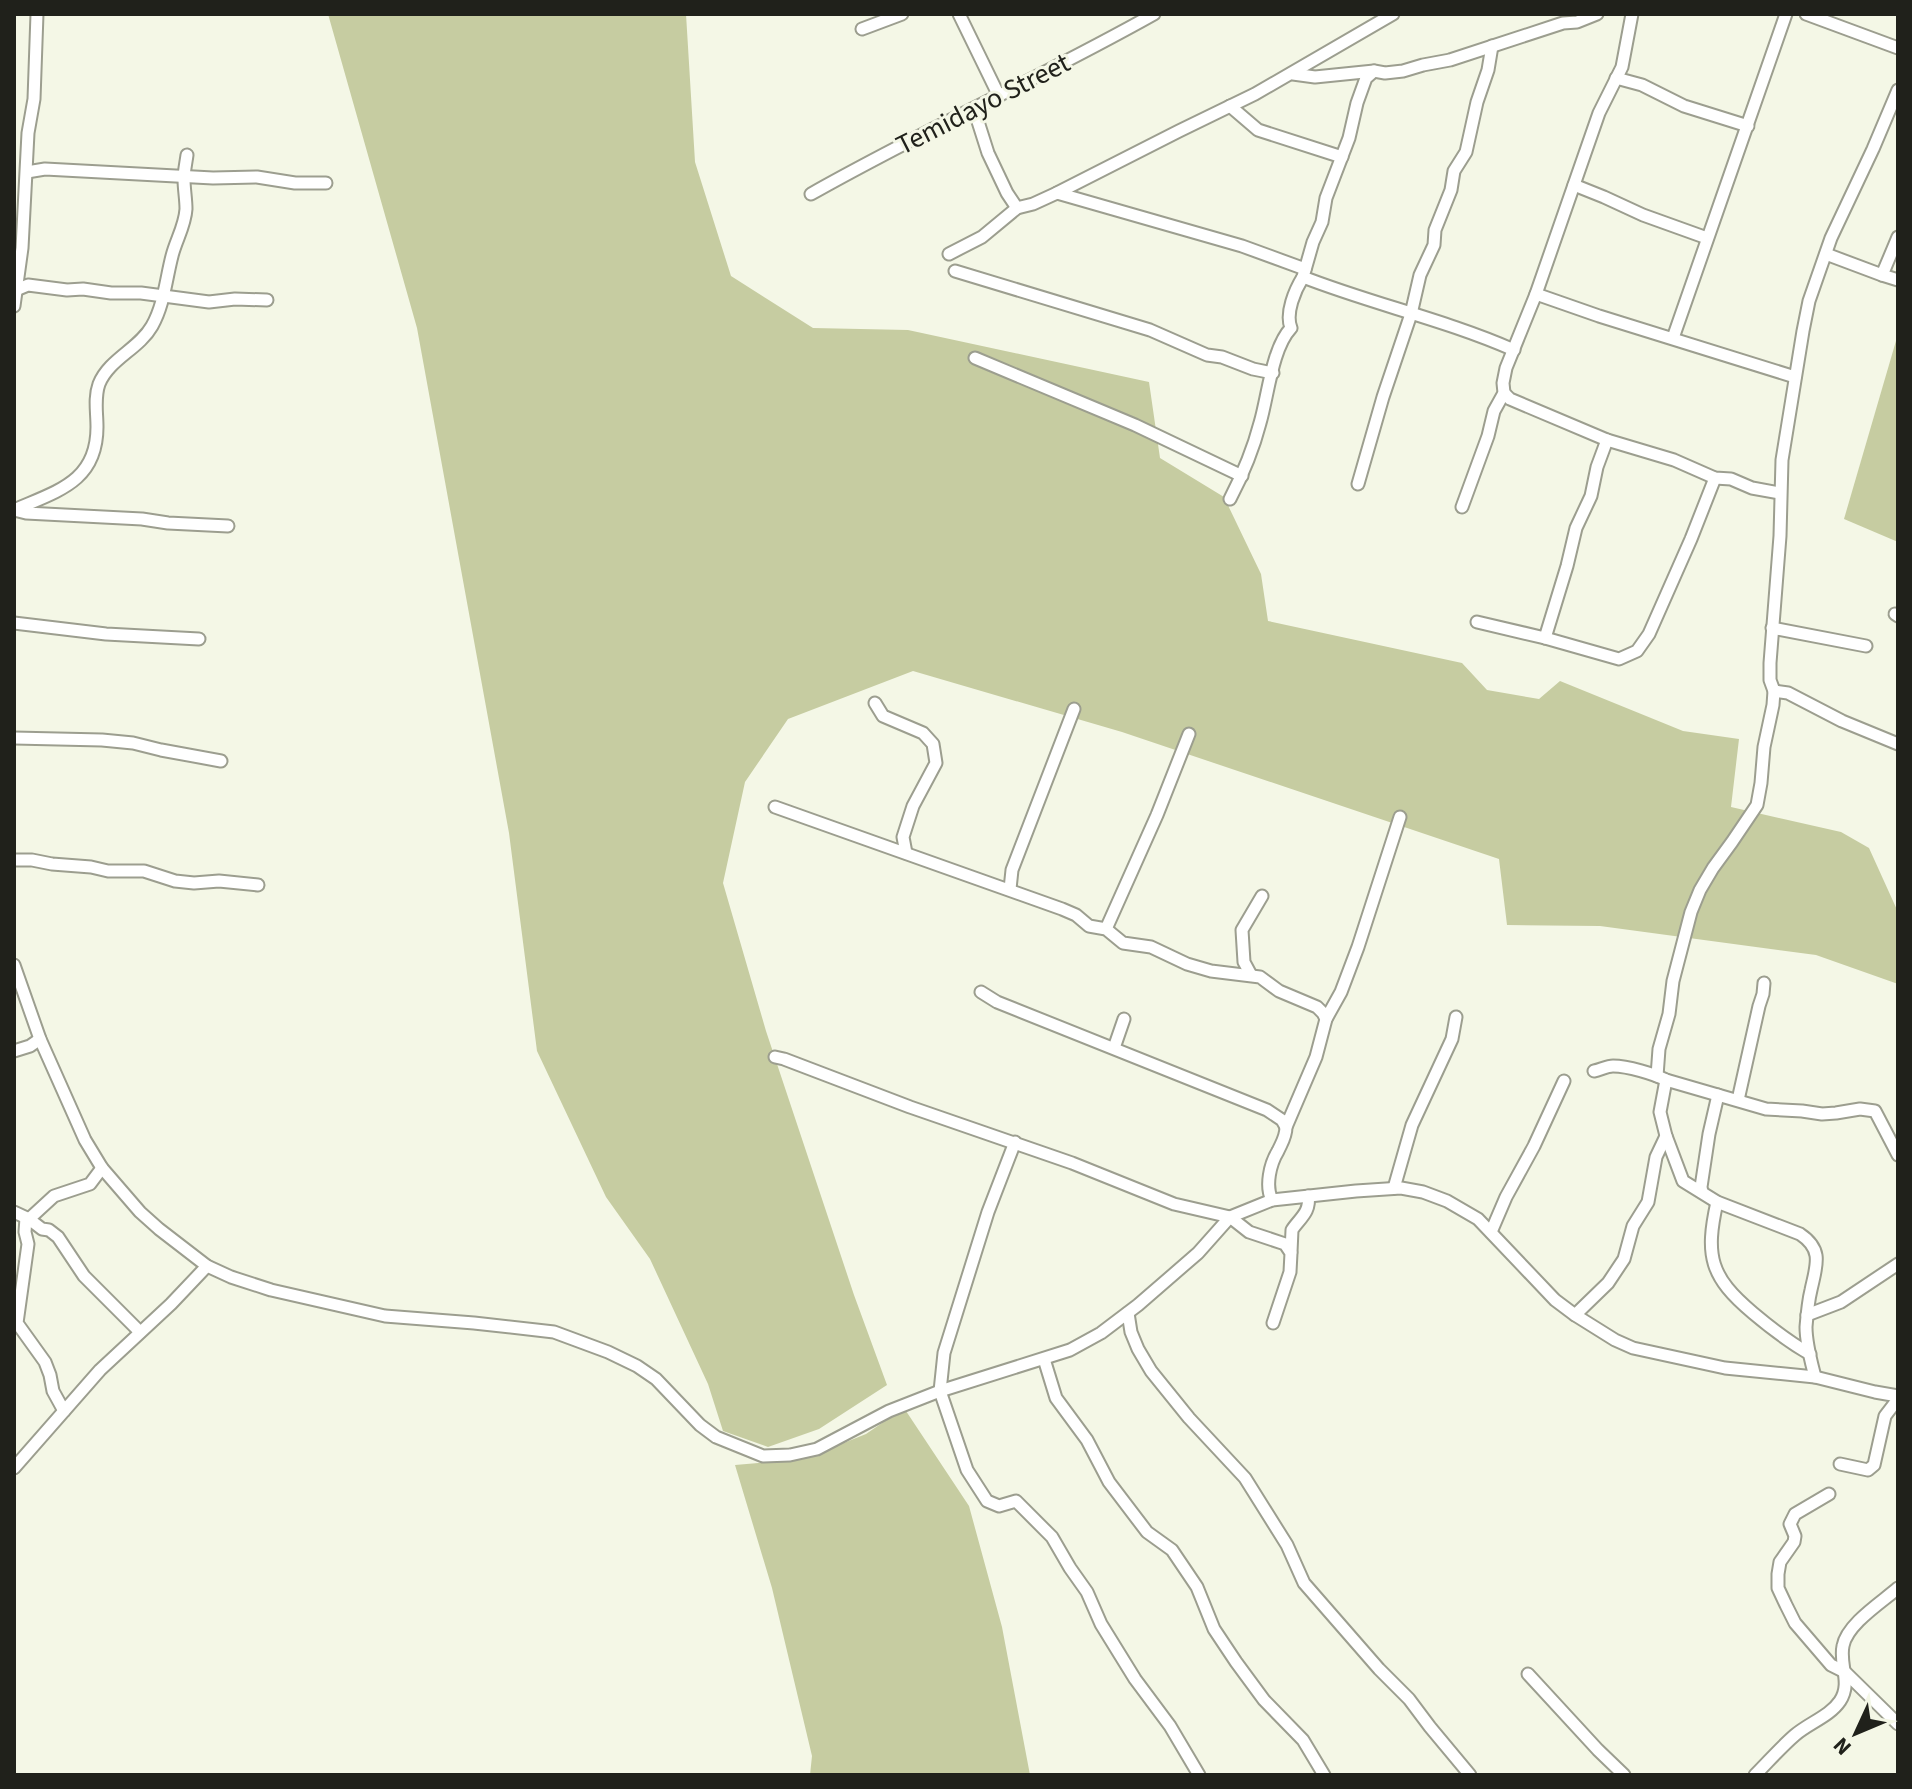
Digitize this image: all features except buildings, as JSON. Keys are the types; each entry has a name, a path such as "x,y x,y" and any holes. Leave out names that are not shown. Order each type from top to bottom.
{"street":[{"path":"14,306 18,230 34,99 37,14"},
{"path":"862,29 902,14"},
{"path":"959,14 999,96"},
{"name":"Temidayo Street","path":"811,194 1154,14"},
{"path":"949,254 982,237 1017,208 1057,193 1293,74 1393,14"},
{"path":"1293,74 1315,77 1403,71 1450,60 1597,14"},
{"path":"1462,507 1494,411 1504,393 1503,383 1514,350 1599,113 1622,67 1632,14"},
{"path":"1673,338 1786,14"},
{"path":"1806,14 1898,48"},
{"path":"1358,484 1411,314 1420,275 1434,245 1435,230 1451,190 1454,171 1466,152 1492,46"},
{"path":"1230,499 1249,460 1283,339 1291,328 1288,320 1290,309 1322,222 1326,198 1342,157 1363,85 1374,71"},
{"path":"1616,78 1642,85 1684,106 1748,126"},
{"path":"1815,1377 1806,1330 1817,1259 1811,1243 1784,1227 1717,1202 1683,1181 1660,1112 1662,1078 1659,1049 1691,912 1713,868 1757,805 1773,705 1774,691 1770,680 1782,460 1809,301 1831,238 1898,90"},
{"path":"1230,106 1258,130 1342,157"},
{"path":"974,109 988,153 1017,208"},
{"path":"187,155 184,220 163,296 151,329 105,374 99,385 95,447 90,465 78,478 59,490 14,510 228,526"},
{"path":"27,172 45,169 227,179 257,177 295,183 326,183"},
{"path":"1574,185 1707,238"},
{"path":"1057,193 1242,246 1411,314 1482,335 1514,350"},
{"path":"1882,275 1898,237"},
{"path":"1826,254 1898,280"},
{"path":"955,271 1150,330 1207,355 1273,373"},
{"path":"18,274 28,285"},
{"path":"16,290 28,285 141,293 209,302 267,300"},
{"path":"1536,294 1795,377"},
{"path":"975,358 1135,425 1242,476"},
{"path":"1504,393 1510,399 1607,440 1674,460 1715,478 1731,479 1752,488 1780,493"},
{"path":"1545,638 1576,528 1591,496 1607,440"},
{"path":"1477,622 1619,659 1637,651 1649,634 1715,478"},
{"path":"14,623 106,634 199,639"},
{"path":"1772,628 1866,646"},
{"path":"1774,691 1788,693 1842,721 1898,744"},
{"path":"875,703 883,716 923,733 933,744 936,763 913,806 903,837 906,853"},
{"path":"1010,889 1012,870 1074,709"},
{"path":"1106,929 1189,734"},
{"path":"14,738 133,743 221,761"},
{"path":"775,807 1010,889 1076,915 1089,926 1106,929 1123,943 1151,947 1187,964 1226,974 1260,977 1279,991 1317,1007 1326,1019"},
{"path":"1286,1127 1316,1057 1326,1019 1341,992 1366,927 1400,817"},
{"path":"14,860 108,871 144,871 185,882 258,885"},
{"path":"1251,975 1244,962 1242,930 1262,896"},
{"path":"14,965 40,1039 85,1140 102,1168 140,1212 207,1266 271,1290 385,1316 554,1332 637,1366 656,1379 700,1425 716,1437 763,1456 790,1455 817,1449 889,1411 940,1391 1070,1350 1128,1313 1198,1253 1230,1217 1272,1200 1394,1188 1423,1192 1447,1201 1478,1219 1555,1300 1615,1340 1633,1348 1725,1368 1815,1377 1898,1397 1885,1416 1874,1465 1868,1470 1840,1464"},
{"path":"1738,1100 1764,983"},
{"path":"981,992 997,1002 1274,1113 1287,1131 1271,1169 1268,1187 1272,1200"},
{"path":"1394,1188 1412,1125 1452,1039 1456,1017"},
{"path":"1114,1048 1124,1019"},
{"path":"14,1051 40,1039"},
{"path":"775,1057 1015,1142 1174,1204 1230,1217 1249,1232 1285,1244 1291,1253"},
{"path":"1594,1071 1619,1066 1766,1109 1822,1114 1860,1109 1875,1111 1898,1155"},
{"path":"1491,1232 1564,1081"},
{"path":"1702,1192 1709,1134 1718,1095"},
{"path":"1575,1315 1608,1283 1624,1259 1633,1226 1648,1202 1656,1157 1666,1136"},
{"path":"1015,1142 988,1212 944,1353 940,1391 967,1470 987,1501 999,1506 1016,1501 1052,1537 1087,1592 1101,1624 1199,1775"},
{"path":"64,1411 53,1391 45,1362 17,1323 28,1244 25,1232 28,1218 54,1196 90,1184 102,1168"},
{"path":"1273,1323 1290,1272 1292,1230 1303,1219 1308,1196"},
{"path":"1717,1202 1711,1230 1711,1250 1726,1288 1774,1331 1810,1354"},
{"path":"14,1212 58,1237 84,1276 140,1332"},
{"path":"1807,1315 1836,1305 1898,1264"},
{"path":"14,1468 100,1370 207,1266"},
{"path":"1128,1313 1131,1332 1151,1371 1189,1418 1245,1478 1287,1545 1304,1583 1409,1699 1470,1775"},
{"path":"1044,1359 1056,1398 1087,1440 1109,1482 1147,1532 1172,1550 1197,1587 1214,1629 1236,1662 1264,1700 1303,1740 1324,1775"},
{"path":"1829,1494 1791,1518 1794,1542 1780,1562 1778,1588 1795,1623 1831,1665 1845,1672 1898,1724"},
{"path":"1755,1775 1796,1734 1840,1701 1845,1691 1843,1644 1848,1634 1898,1588"},
{"path":"1528,1674 1624,1775"},
{"path":"1845,1691 1865,1692"}],"green space":[{"path":"328,14 686,14 695,162 731,276 813,328 908,330 1149,382 1160,458 1224,497 1261,574 1268,621 1462,663 1487,690 1539,699 1560,681 1683,731 1739,739 1731,807 1841,832 1869,848 1898,912 1898,984 1816,955 1600,926 1507,925 1499,859 1122,732 913,671 788,719 745,782 723,883 766,1031 887,1385 819,1429 768,1447 723,1431 708,1384 650,1259 606,1197 537,1051 509,833 417,328"},
{"path":"1898,334 1898,542 1844,519"},
{"path":"904,1408 969,1506 1002,1627 1030,1775 810,1775 812,1756 772,1588 735,1465 804,1459 866,1434"}]}
